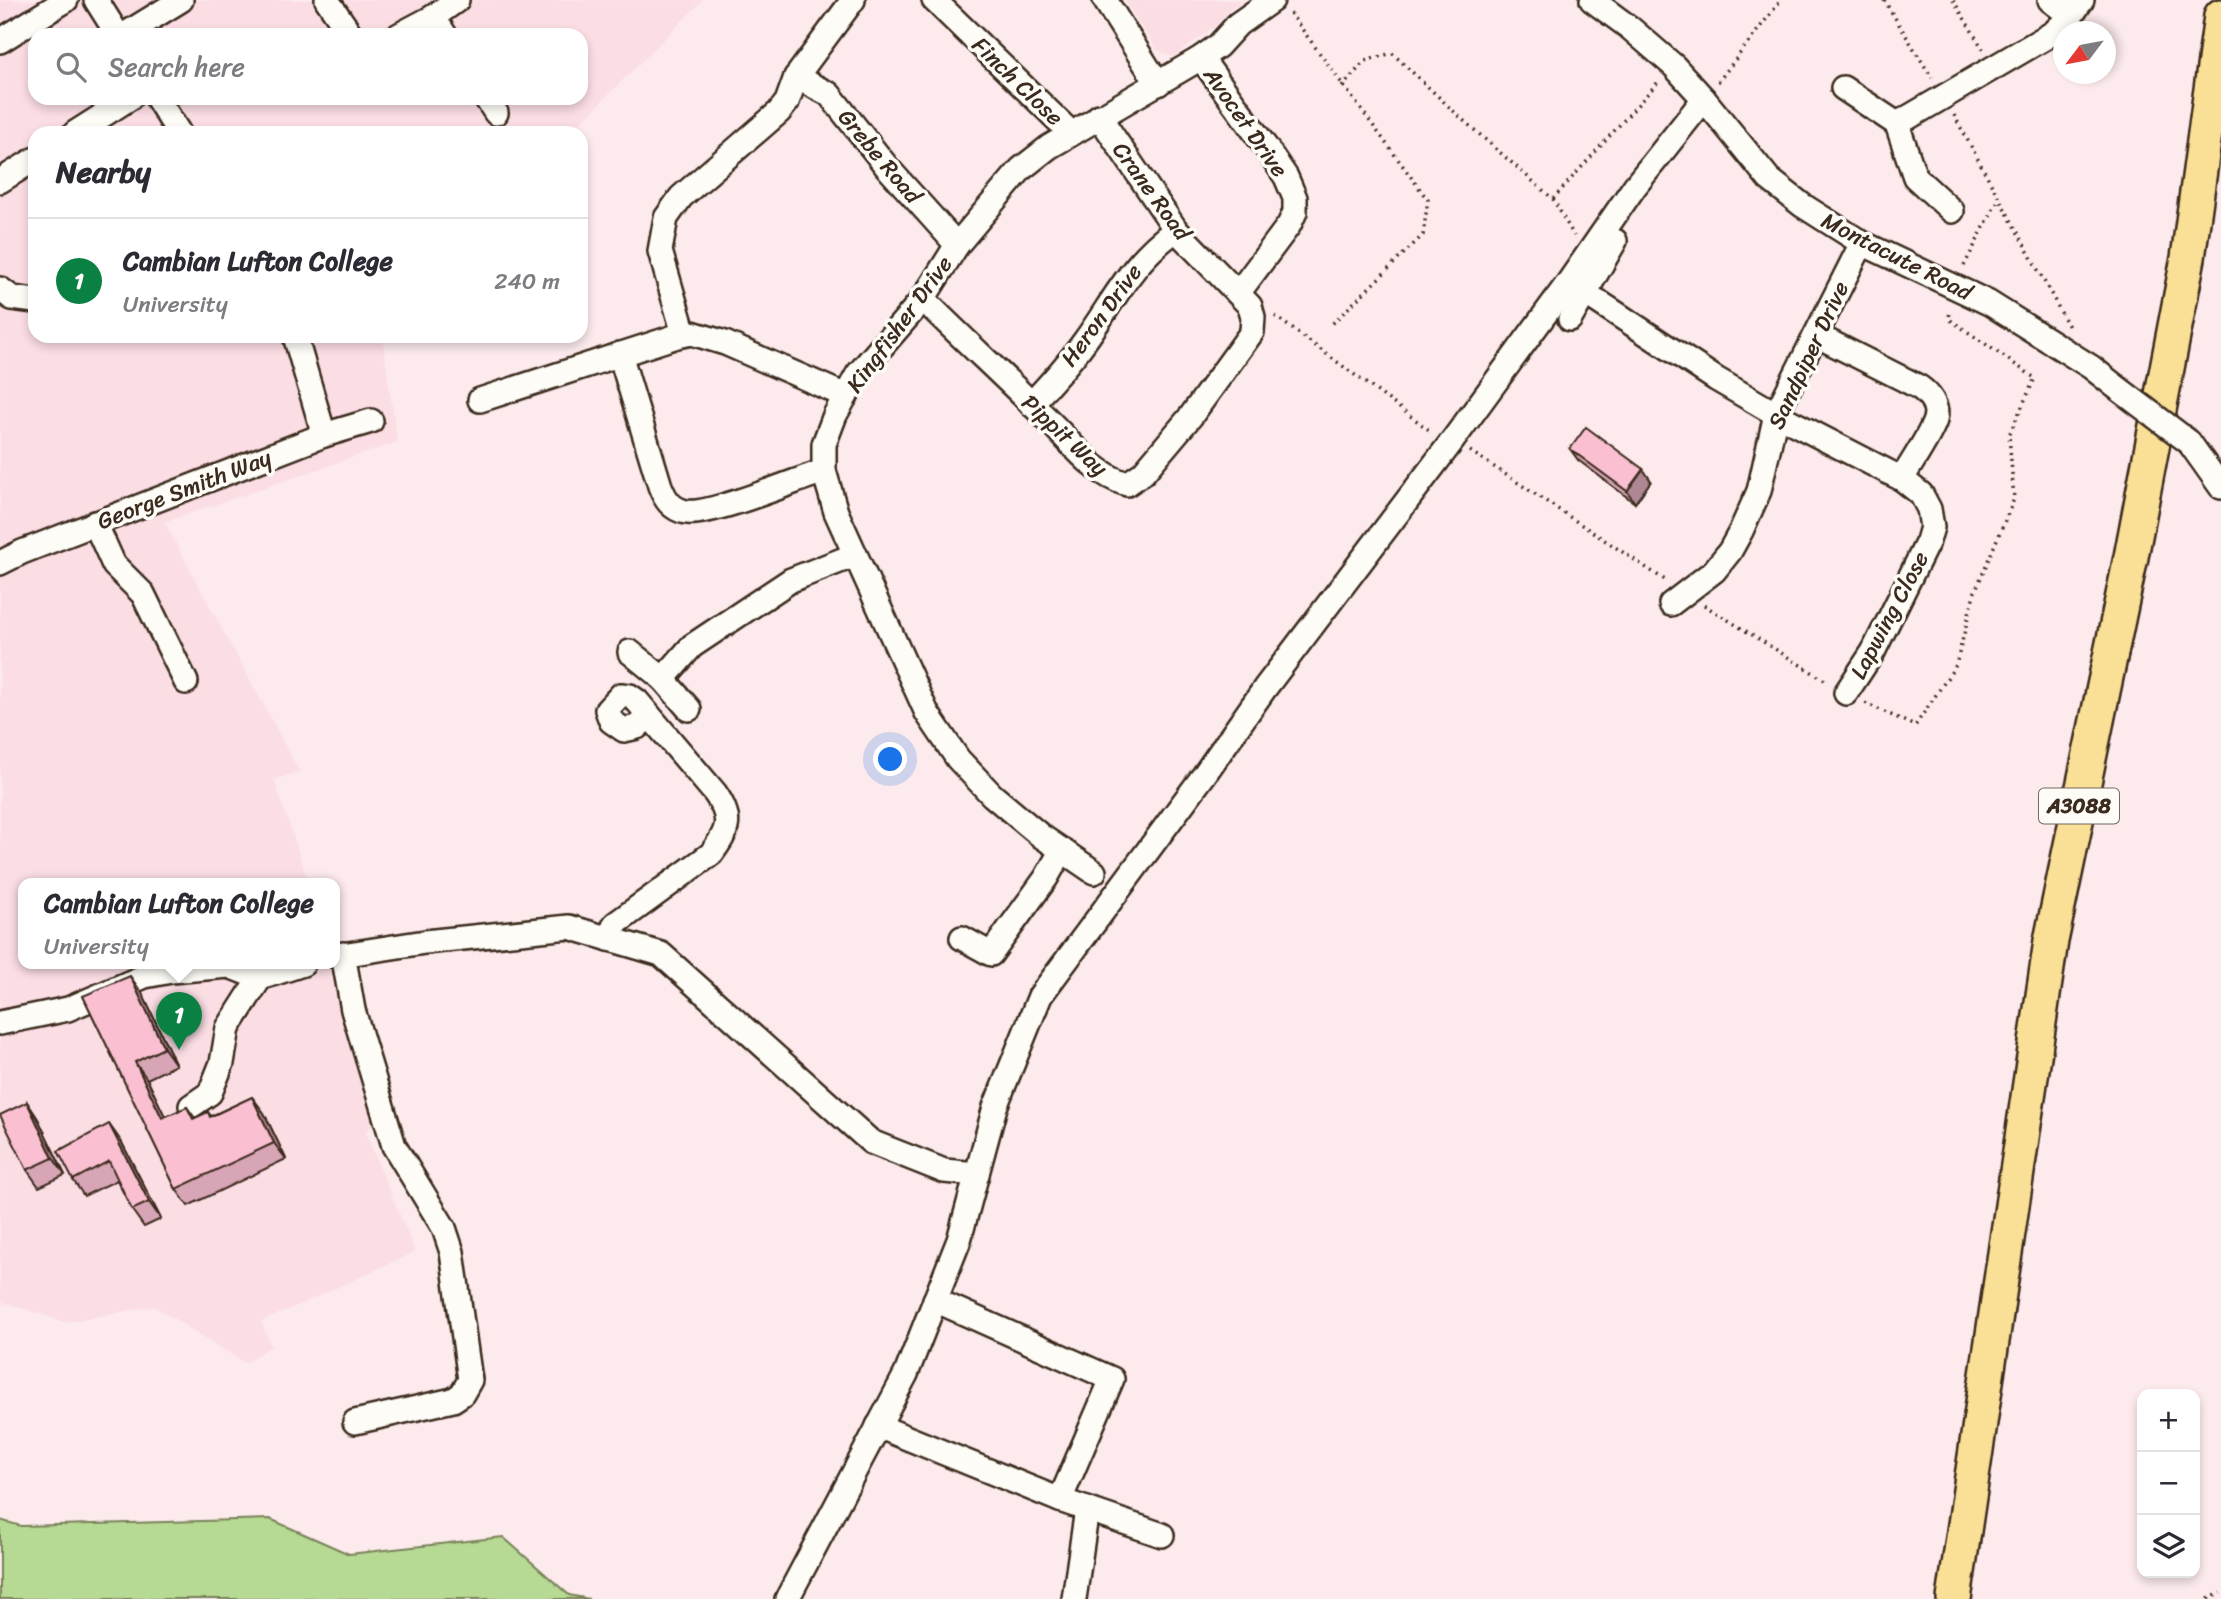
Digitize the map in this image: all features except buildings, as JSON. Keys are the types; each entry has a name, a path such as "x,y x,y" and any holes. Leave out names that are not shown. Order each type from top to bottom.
{"highway":[{"name":"A3088","path":"1954,1599 2051,941 2131,558 2188,258 2221,16"}],"street":[{"path":"0,41 66,0"},
{"path":"96,0 114,28"},
{"path":"135,28 181,0"},
{"path":"327,0 346,28"},
{"path":"439,26 457,0"},
{"path":"684,334 660,251 666,218 681,197 779,112 787,102 796,77 853,0"},
{"name":"Finch Close","path":"934,0 1072,133"},
{"path":"1105,0 1158,84"},
{"name":"Montacute Road","path":"1592,0 1674,66 1769,179 1802,205 1862,243 1989,303 2091,367 2189,442 2221,487"},
{"path":"1897,124 2053,33 2077,8 2050,0"},
{"name":"Kingfisher Drive","path":"1094,872 992,795 958,759 927,713 836,512 824,471 824,444 835,415 858,374 923,299 957,245 1021,169 1049,147 1099,116 1201,58 1218,46 1238,24 1280,5"},
{"name":"Avocet Drive","path":"1201,58 1286,177 1295,198 1295,212 1289,225 1244,299"},
{"name":"Grebe Road","path":"796,77 829,94 887,167 957,245"},
{"path":"1843,88 1897,124 1914,177 1952,211"},
{"path":"787,1599 906,1374 959,1240 995,1107 1040,996 1265,688 1451,443 1635,186 1704,100"},
{"path":"86,126 119,105"},
{"path":"161,105 175,126"},
{"name":"Crane Road","path":"1099,116 1176,230 1244,299"},
{"path":"0,181 28,163"},
{"path":"1570,319 1603,258 1639,207"},
{"name":"Heron Drive","path":"1031,404 1085,341 1132,270 1152,248 1176,230"},
{"name":"Sandpiper Drive","path":"1679,599 1714,571 1741,531 1759,491 1776,414 1862,243"},
{"path":"0,289 12,298 28,301"},
{"name":"Lapwing Close","path":"1585,293 1716,379 1776,414 1902,479 1921,494 1929,509 1932,527 1928,541 1873,652 1846,693"},
{"name":"Pippit Way","path":"923,299 1090,464 1113,480 1127,484 1143,473 1191,416 1252,332 1253,317 1244,299"},
{"path":"480,400 684,334 699,335 725,343 846,396"},
{"path":"1816,335 1929,394 1936,419 1902,479"},
{"path":"297,343 324,435"},
{"path":"620,355 660,486 672,507 687,512 709,510 824,471"},
{"name":"George Smith Way","path":"0,563 95,523 324,435 370,421"},
{"path":"95,523 114,565 143,594 186,681"},
{"path":"663,679 692,646 791,580 855,555"},
{"path":"629,652 663,679 689,709"},
{"path":"609,939 615,924 711,854 722,839 728,822 725,808 715,793 649,715"},
{"path":"962,938 991,954 1046,878 1062,850"},
{"path":"340,955 425,942 569,928 661,954 872,1142 944,1171 977,1174"},
{"path":"340,959 394,1146 444,1228 452,1252 470,1380 462,1394 453,1400 355,1422"},
{"path":"0,1023 68,1009 145,976 194,969"},
{"path":"237,969 260,978 288,969"},
{"path":"191,1106 209,1093 222,1063 228,1028 260,978"},
{"path":"935,1300 1112,1379 1060,1500"},
{"path":"878,1426 1060,1500 1162,1535"},
{"path":"1074,1599 1087,1509"}],"path":[{"path":"1704,100 1781,0"},
{"path":"1884,0 1944,97 2071,331"},
{"path":"1953,0 1995,67"},
{"path":"1280,5 1427,200 1423,235 1332,324"},
{"path":"1342,87 1365,61 1392,52 1462,119 1553,199 1575,239 1592,249"},
{"path":"1553,199 1674,66"},
{"path":"1953,286 1999,198"},
{"path":"1244,299 1267,310 1451,443 1679,599"},
{"path":"2208,1599 2221,1593"}],"shaded area":[{"path":"0,0 703,0 577,126 28,126 28,343 383,343 397,442 164,522 299,771 274,780 307,878 18,878 18,969 337,969 375,1123 365,1132 415,1252 261,1322 271,1346 245,1363 154,1306 65,1322 0,1301"},
{"path":"1124,0 1243,0 1214,27 1173,57 1157,50"}],"green space":[{"path":"270,1519 349,1554 503,1537 569,1595 589,1599 0,1599 0,1520 21,1526"}],"place":[{"name":"Cambian Lufton College","path":"179,1050"}]}
